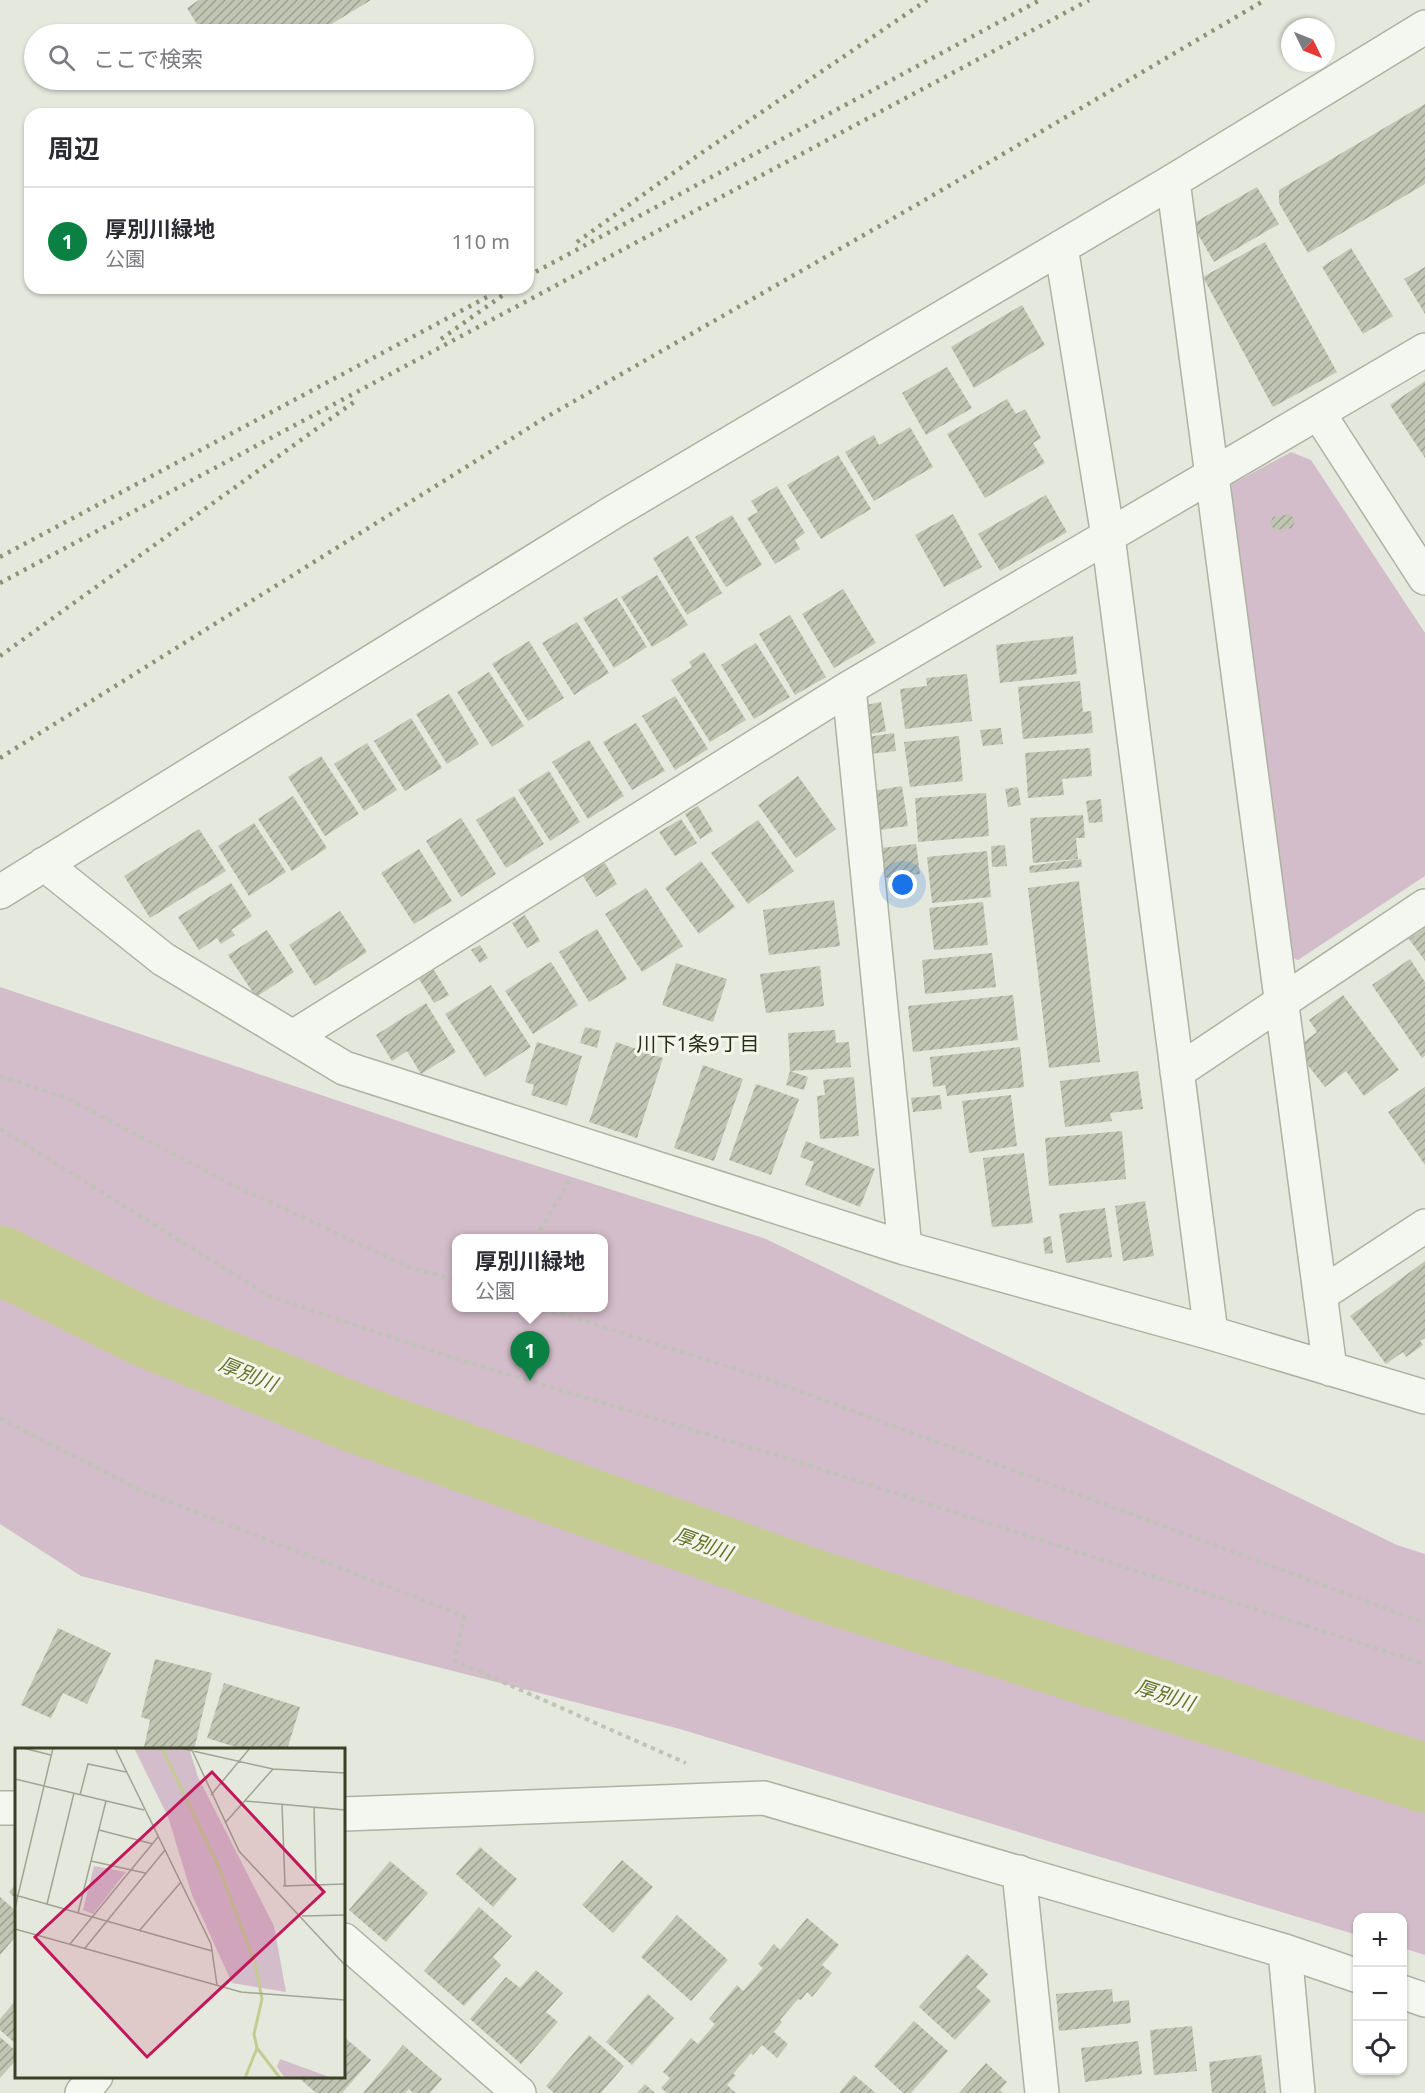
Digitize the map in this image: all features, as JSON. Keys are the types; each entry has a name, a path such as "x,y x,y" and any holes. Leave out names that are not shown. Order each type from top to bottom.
{"street":[{"path":"0,892 615,511 1173,181 1425,27"},
{"path":"1173,181 1330,1369"},
{"path":"1061,247 1108,536 1211,1333"},
{"path":"293,1037 849,688 1425,350"},
{"path":"1318,414 1425,578"},
{"path":"849,688 905,1248"},
{"path":"44,864 163,959 344,1068 905,1248 1211,1333 1425,1397"},
{"path":"1177,1072 1425,906"},
{"path":"1320,1295 1425,1226"},
{"path":"345,1814 764,1797 1285,1951 1353,1974"},
{"path":"1019,1872 1042,2093"},
{"path":"345,1941 519,2093"},
{"path":"1285,1951 1298,2093"},
{"path":"1407,1994 1425,2000"}],"path":[{"path":"0,1078 66,1098 235,1186 409,1267 452,1279"},
{"path":"0,1129 94,1185 268,1296 447,1356 786,1458 1425,1664"},
{"path":"538,1234 590,1147"},
{"path":"556,1312 767,1379 1425,1623"},
{"path":"0,1418 144,1492 464,1616 454,1661 690,1765"}],"shaded area":[{"path":"1291,452 1311,460 1425,633 1425,876 1298,960 1282,954 1225,503 1232,484"},
{"path":"0,987 452,1139 766,1239 1397,1545 1425,1554 1425,1955 1407,1949 1407,1913 1353,1913 1353,1934 680,1729 81,1576 0,1524"}],"building":[{"path":"199,0 371,0 331,24 197,24 187,8"},
{"path":"1425,104 1425,184 1308,253 1279,203 1279,190"},
{"path":"1257,187 1279,224 1214,262 1192,224"},
{"path":"1265,242 1337,372 1273,407 1203,277"},
{"path":"1351,248 1393,316 1363,334 1322,267"},
{"path":"1425,267 1425,314 1404,279"},
{"path":"1022,305 1045,345 974,388 951,347"},
{"path":"947,367 972,408 926,435 902,393"},
{"path":"1425,381 1425,458 1390,405"},
{"path":"1007,399 1016,414 1025,409 1041,438 1033,443 1045,463 985,498 947,434"},
{"path":"910,427 933,467 874,501 845,452 874,435 879,445"},
{"path":"838,455 871,509 821,539 787,485"},
{"path":"777,486 805,533 795,540 800,549 775,564 747,518 758,512 751,501"},
{"path":"1046,495 1067,532 1000,571 978,534"},
{"path":"953,514 982,567 944,587 915,535"},
{"path":"1290,514 1295,521 1292,528 1275,530 1270,524 1273,517"},
{"path":"732,515 762,565 726,587 695,537"},
{"path":"688,536 722,593 687,615 653,558"},
{"path":"657,575 688,625 652,647 621,597"},
{"path":"843,589 876,643 834,668 802,614"},
{"path":"617,598 647,647 614,668 583,618"},
{"path":"790,615 826,677 795,695 759,634"},
{"path":"577,622 609,673 574,695 542,643"},
{"path":"1073,636 1077,674 1000,683 996,645"},
{"path":"529,641 564,698 528,721 492,664"},
{"path":"756,643 790,697 754,719 721,665"},
{"path":"704,652 746,720 710,742 671,680 692,667 689,662"},
{"path":"489,672 524,726 492,747 457,692"},
{"path":"967,674 972,721 905,729 900,689 927,686 926,678"},
{"path":"1080,681 1083,712 1091,711 1093,733 1023,739 1018,687"},
{"path":"449,694 479,744 447,764 416,714"},
{"path":"675,696 708,749 675,770 642,716"},
{"path":"881,702 886,731 871,734 866,705"},
{"path":"411,718 442,768 405,791 374,741"},
{"path":"636,723 665,771 632,790 603,742"},
{"path":"1001,728 1003,744 983,746 980,730"},
{"path":"894,733 896,751 869,754 867,737"},
{"path":"959,736 963,781 910,787 904,742"},
{"path":"589,740 624,796 588,819 552,762"},
{"path":"367,743 397,790 364,811 334,764"},
{"path":"1090,748 1092,776 1062,779 1064,795 1028,798 1025,753"},
{"path":"321,756 359,814 325,836 288,777"},
{"path":"549,771 580,822 550,841 518,790"},
{"path":"798,776 836,829 796,858 758,805"},
{"path":"902,786 908,826 879,830 873,791"},
{"path":"1018,787 1021,805 1008,807 1005,789"},
{"path":"986,793 989,836 918,842 915,798"},
{"path":"293,796 327,848 292,871 258,819"},
{"path":"514,796 544,844 506,868 476,820"},
{"path":"1101,799 1103,822 1089,823 1086,801"},
{"path":"698,806 713,831 700,839 685,814"},
{"path":"1083,815 1085,838 1076,838 1078,859 1033,863 1030,818"},
{"path":"461,818 496,874 461,897 426,841"},
{"path":"681,819 697,843 675,856 659,832"},
{"path":"758,820 794,871 748,904 711,853"},
{"path":"254,823 286,872 249,896 218,846"},
{"path":"199,829 226,871 150,918 124,876"},
{"path":"916,844 920,874 885,878 881,848"},
{"path":"1005,845 1007,866 992,867 991,846"},
{"path":"419,849 452,901 414,924 381,873"},
{"path":"987,851 991,897 932,903 927,857"},
{"path":"1081,859 1082,867 1030,873 1029,866"},
{"path":"701,861 735,907 699,934 665,888"},
{"path":"605,863 617,884 596,897 583,876"},
{"path":"1079,881 1100,1062 1049,1068 1028,888"},
{"path":"231,883 252,916 231,930 235,935 221,944 217,938 199,950 178,917"},
{"path":"646,888 683,946 642,972 605,914"},
{"path":"834,900 840,946 769,955 763,910"},
{"path":"983,902 988,945 934,950 929,908"},
{"path":"340,911 367,952 315,986 289,945"},
{"path":"525,915 540,941 527,948 512,923"},
{"path":"1425,928 1425,961 1409,939"},
{"path":"597,929 627,979 589,1002 559,952"},
{"path":"267,930 294,972 256,997 228,955"},
{"path":"480,945 488,958 480,963 471,950"},
{"path":"992,953 996,987 925,994 922,960"},
{"path":"1410,959 1425,982 1425,1056 1422,1058 1372,985"},
{"path":"551,962 578,1005 533,1034 505,991"},
{"path":"676,963 727,979 713,1022 662,1005"},
{"path":"820,966 824,1006 766,1013 760,974"},
{"path":"434,970 449,995 434,1003 419,979"},
{"path":"491,985 531,1047 485,1077 445,1014"},
{"path":"1013,995 1018,1040 913,1052 908,1006"},
{"path":"1343,995 1399,1070 1364,1096 1346,1071 1325,1087 1295,1049 1317,1032 1309,1020"},
{"path":"426,1003 456,1052 421,1074 407,1051 392,1061 376,1035"},
{"path":"585,1027 601,1031 597,1048 580,1043"},
{"path":"835,1030 836,1043 849,1042 851,1067 790,1071 788,1033"},
{"path":"537,1042 582,1056 567,1106 531,1095 534,1085 525,1082"},
{"path":"616,1042 663,1058 637,1138 589,1122"},
{"path":"1020,1047 1024,1087 947,1096 945,1085 933,1087 930,1057"},
{"path":"703,1065 743,1079 714,1161 674,1148"},
{"path":"790,1071 808,1077 804,1090 786,1085"},
{"path":"1138,1071 1143,1109 1110,1113 1112,1121 1065,1127 1060,1081"},
{"path":"854,1077 859,1136 820,1139 817,1096 825,1095 823,1080"},
{"path":"756,1084 799,1099 771,1175 729,1160"},
{"path":"1425,1087 1425,1165 1388,1112"},
{"path":"940,1095 942,1109 913,1112 911,1098"},
{"path":"1011,1095 1017,1146 969,1153 962,1101"},
{"path":"1122,1131 1126,1179 1049,1186 1045,1138"},
{"path":"806,1141 875,1169 860,1207 805,1185 814,1162 800,1157"},
{"path":"1024,1153 1033,1223 992,1227 983,1158"},
{"path":"1145,1201 1154,1256 1123,1261 1115,1206"},
{"path":"1105,1208 1112,1257 1066,1263 1059,1214"},
{"path":"1051,1236 1053,1253 1045,1254 1043,1238"},
{"path":"1425,1261 1425,1338 1420,1341 1423,1345 1406,1357 1403,1352 1386,1364 1350,1316"},
{"path":"58,1628 111,1653 87,1704 63,1693 51,1718 21,1705"},
{"path":"155,1659 212,1673 194,1748 144,1747 150,1720 141,1717"},
{"path":"224,1683 300,1707 288,1748 239,1748 207,1738"},
{"path":"480,1847 517,1879 493,1907 456,1874"},
{"path":"622,1860 653,1887 613,1933 582,1905"},
{"path":"390,1861 428,1893 386,1942 349,1910"},
{"path":"15,1885 15,1898 9,1892"},
{"path":"0,1897 15,1910 15,1937 0,1955"},
{"path":"479,1907 512,1936 493,1957 501,1965 464,2006 424,1971"},
{"path":"677,1915 728,1960 691,2001 641,1957"},
{"path":"807,1918 839,1945 822,1965 832,1973 812,1997 807,1992 780,2020 782,2022 774,2032 788,2044 777,2058 762,2045 753,2055 751,2053 727,2085 736,2093 667,2093 661,2088 670,2078 663,2072 691,2038 698,2044 715,2024 709,2019 737,1985 743,1991 763,1968 758,1964 774,1944 780,1950"},
{"path":"967,1954 988,1974 976,1987 991,2001 955,2040 919,2007"},
{"path":"536,1970 563,1993 546,2012 558,2022 521,2064 470,2019 506,1977 520,1988"},
{"path":"1112,1989 1113,2002 1129,2000 1131,2023 1059,2031 1056,1994"},
{"path":"648,1994 674,2018 632,2065 606,2042"},
{"path":"15,2001 15,2043 0,2030 0,2019"},
{"path":"914,2021 948,2051 911,2093 903,2093 874,2066"},
{"path":"1192,2026 1197,2071 1154,2075 1150,2030"},
{"path":"589,2035 624,2066 601,2093 554,2093 546,2086"},
{"path":"0,2037 15,2050 15,2061 0,2078"},
{"path":"345,2038 371,2060 342,2093 316,2093 299,2078 345,2078"},
{"path":"1138,2041 1142,2074 1085,2082 1081,2048"},
{"path":"403,2045 442,2079 430,2093 413,2093 409,2089 405,2093 363,2093"},
{"path":"1261,2055 1266,2093 1212,2093 1209,2062"},
{"path":"986,2063 1007,2082 1000,2090 1003,2093 959,2093"},
{"path":"854,2075 876,2093 839,2093"},
{"path":"645,2084 655,2093 637,2093"}],"waterway":[{"name":"厚別川","path":"0,1260 142,1331 357,1419 820,1586 1425,1778"}],"railway":[{"path":"577,242 697,156 927,0"},
{"path":"534,273 1040,0"},
{"path":"0,583 1089,0"},
{"path":"0,758 543,419 918,204 1265,0"},
{"path":"441,339 505,294"},
{"path":"0,557 489,296"},
{"path":"0,656 358,399"}],"place":[{"name":"厚別川緑地","path":"530,1381"}],"district":[{"name":"川下1条9丁目","path":"698,1044"}]}
